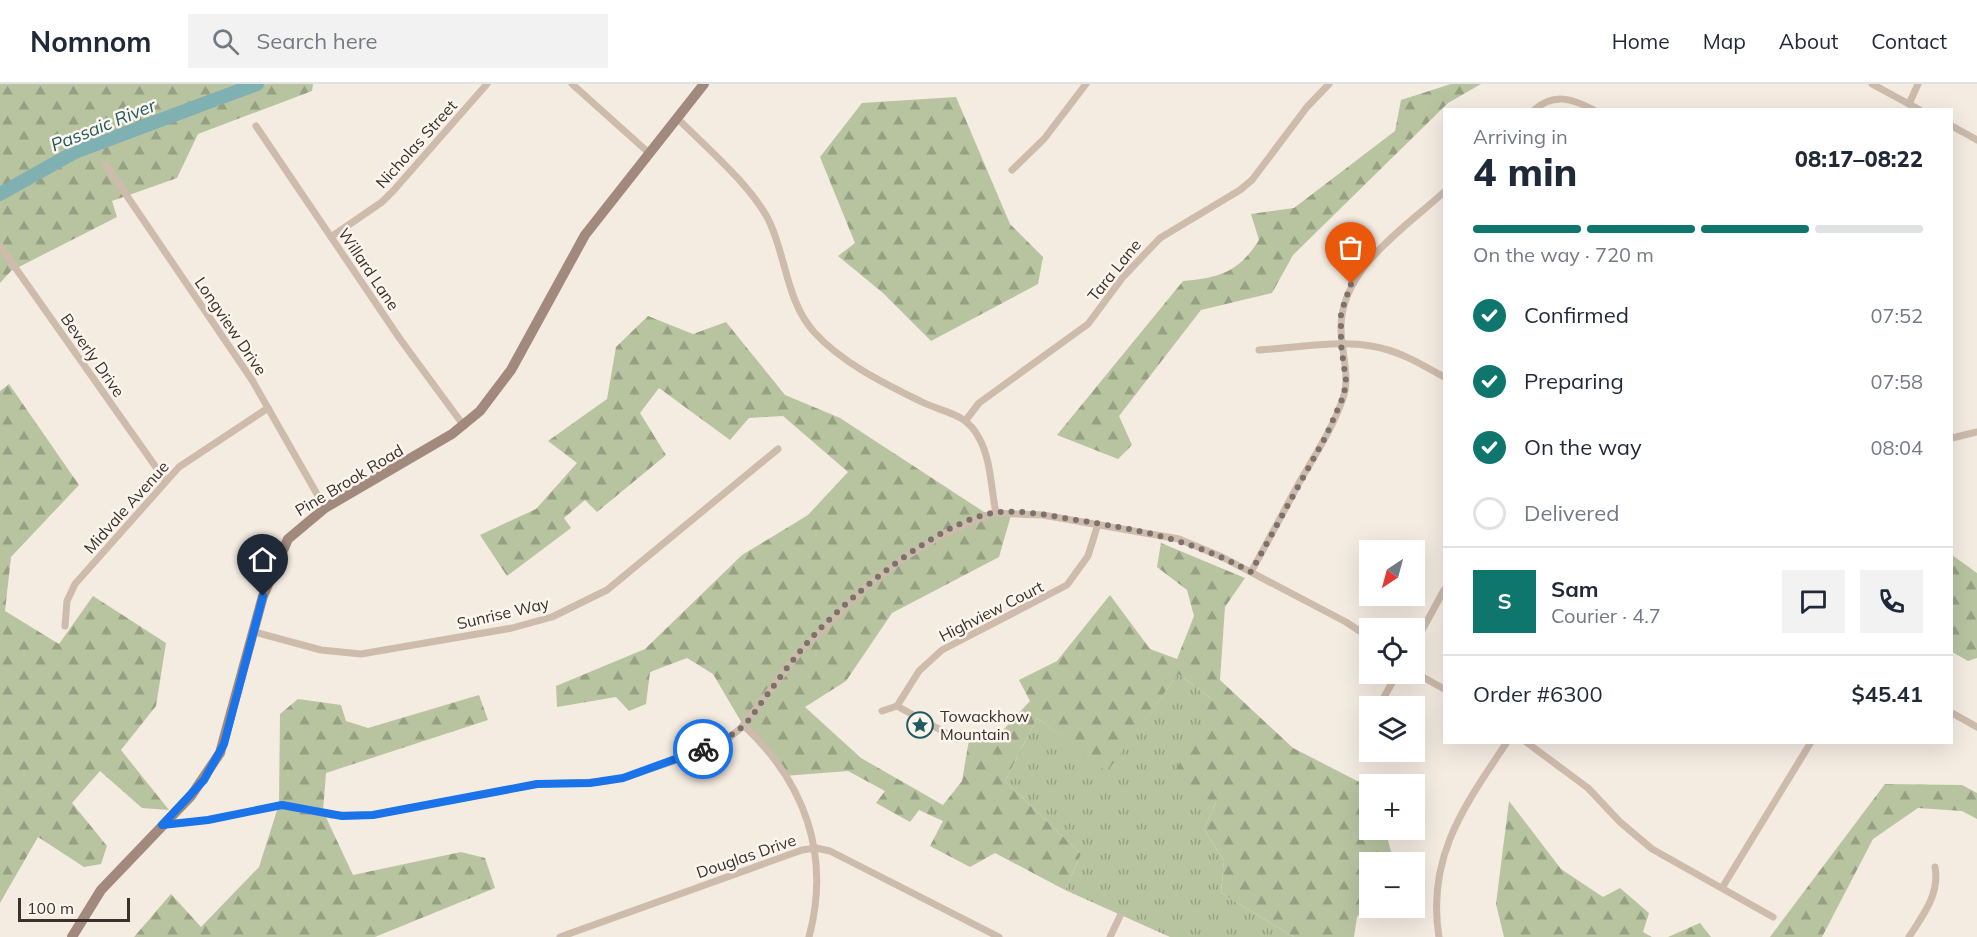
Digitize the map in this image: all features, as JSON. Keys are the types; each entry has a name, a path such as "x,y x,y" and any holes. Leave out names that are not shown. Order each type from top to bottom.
{"street":[{"name":"Nicholas Street","path":"331,237 382,202 487,84"},
{"path":"572,84 649,153"},
{"name":"Pine Brook Road","path":"72,937 101,890 197,788 220,753 270,576 282,548 294,531 325,508 464,426 480,411 503,383 571,256 704,84"},
{"path":"1012,170 1044,139 1086,84"},
{"name":"Tara Lane","path":"966,420 979,403 1088,324 1123,277 1160,237 1233,195 1252,180 1307,107 1329,84"},
{"path":"1872,84 1916,108"},
{"path":"1909,104 1918,84"},
{"path":"1536,108 1544,102 1559,98 1575,100 1590,108"},
{"path":"677,118 761,208 777,242 797,306 814,332 850,361 922,402 952,412 966,420 975,431 984,450 996,513"},
{"name":"Willard Lane","path":"256,126 400,339 464,426"},
{"path":"1953,129 1977,140"},
{"name":"Longview Drive","path":"106,165 268,408 325,508"},
{"path":"1251,572 1326,436 1344,395 1346,381 1341,345 1343,303 1356,275 1443,193"},
{"name":"Beverly Drive","path":"0,246 165,480"},
{"path":"1259,350 1341,345 1388,350 1443,377"},
{"name":"Midvale Avenue","path":"65,626 67,601 75,584 165,480 207,447 268,408"},
{"path":"1953,438 1977,432"},
{"name":"Sunrise Way","path":"254,632 321,650 361,654 500,630 552,617 607,590 778,449"},
{"path":"162,825 208,820 282,805 342,816 373,815 537,784 600,782 623,778 689,756 729,737 743,725 801,650 868,585 905,557 946,532 964,523 996,513 1043,515 1179,540 1251,572 1359,631"},
{"name":"Highview Court","path":"897,706 919,671 942,650 1067,585 1088,556 1098,524"},
{"path":"1425,625 1443,592"},
{"path":"1425,678 1443,688"},
{"path":"882,711 897,706 957,739"},
{"path":"1953,714 1977,727"},
{"path":"743,725 767,749 785,773 800,803 816,848 818,865 816,897 809,937"},
{"path":"1439,937 1436,890 1451,832 1461,811 1506,744"},
{"path":"1529,744 1588,788 1620,822 1652,849 1773,917"},
{"path":"1722,888 1810,744"},
{"name":"Douglas Drive","path":"561,937 791,854 816,848 830,851 999,937"},
{"path":"1909,937 1934,893 1938,879 1935,867"},
{"path":"1110,937 1120,916"}],"green space":[{"path":"0,84 313,84 312,91 198,134 177,178 112,201 117,217 11,271 0,283"},
{"path":"1451,84 1481,84 1448,103 1293,255 1272,293 1201,310 1119,416 1132,445 1118,459 1057,435 1183,281 1218,275 1244,259 1259,240 1251,214 1294,208 1395,131 1401,100"},
{"path":"956,97 1010,224 1043,257 1038,284 931,341 883,293 838,256 855,243 820,157 862,103"},
{"path":"648,316 693,334 726,322 785,395 840,418 984,512 1012,512 999,557 892,613 846,681 805,707 861,758 943,805 962,781 969,740 994,740 1030,701 1019,680 1057,661 1110,595 1150,649 1177,659 1194,616 1187,590 1157,567 1161,543 1245,578 1225,607 1220,680 1293,748 1359,782 1359,840 1389,840 1391,852 1359,852 1359,915 1354,937 1294,937 1221,893 1224,861 1204,829 1216,802 1168,786 1212,699 1178,674 1107,772 1037,718 1005,781 1081,854 1065,890 995,853 970,867 930,846 943,821 919,810 910,822 876,803 885,791 848,771 784,776 743,725 713,674 687,658 650,672 646,704 629,711 616,697 557,707 556,686 645,649 742,555 808,515 848,472 783,416 749,418 730,440 659,388 640,413 666,455 597,512 585,500 564,518 571,528 507,576 480,535 536,509 577,463 548,441 607,399 616,347"},
{"path":"9,384 79,485 11,557 5,611 59,644 93,596 166,643 156,706 121,750 169,810 142,808 100,771 72,803 107,846 101,864 84,867 38,837 0,903 0,391"},
{"path":"1953,556 1977,573 1977,658 1968,661 1953,653"},
{"path":"1178,674 1212,699 1216,802 1204,829 1224,861 1221,893 1294,937 1170,937 1065,890 1081,854 1005,781 1037,718 1107,771"},
{"path":"479,695 488,720 326,773 323,811 353,875 461,852 485,858 495,888 375,937 134,937 171,894 201,927 259,867 279,804 280,714 298,699 341,705 346,721 368,728"},
{"path":"1885,784 1962,785 1977,793 1977,819 1962,811 1918,808 1873,839 1822,937 1770,937"},
{"path":"1509,801 1561,869 1603,897 1620,888 1649,913 1643,932 1652,937 1504,937 1496,904"},
{"path":"1700,923 1711,937 1668,937"}],"waterway":[{"name":"Passaic River","path":"0,194 75,152 257,84"}],"way so far":[{"path":"703,749 729,737 742,727 801,650 819,630 868,585 905,557 946,532 978,517 996,513 1043,515 1161,535 1199,546 1251,572 1326,436 1344,395 1346,381 1341,345 1341,313 1351,284"}],"place":[{"name":"Towackhow Mountain","path":"920,725"}],"route":[{"path":"263,596 224,744 204,780 162,825 208,820 282,805 331,815 373,815 537,784 590,783 623,778 689,756 703,749"}]}
